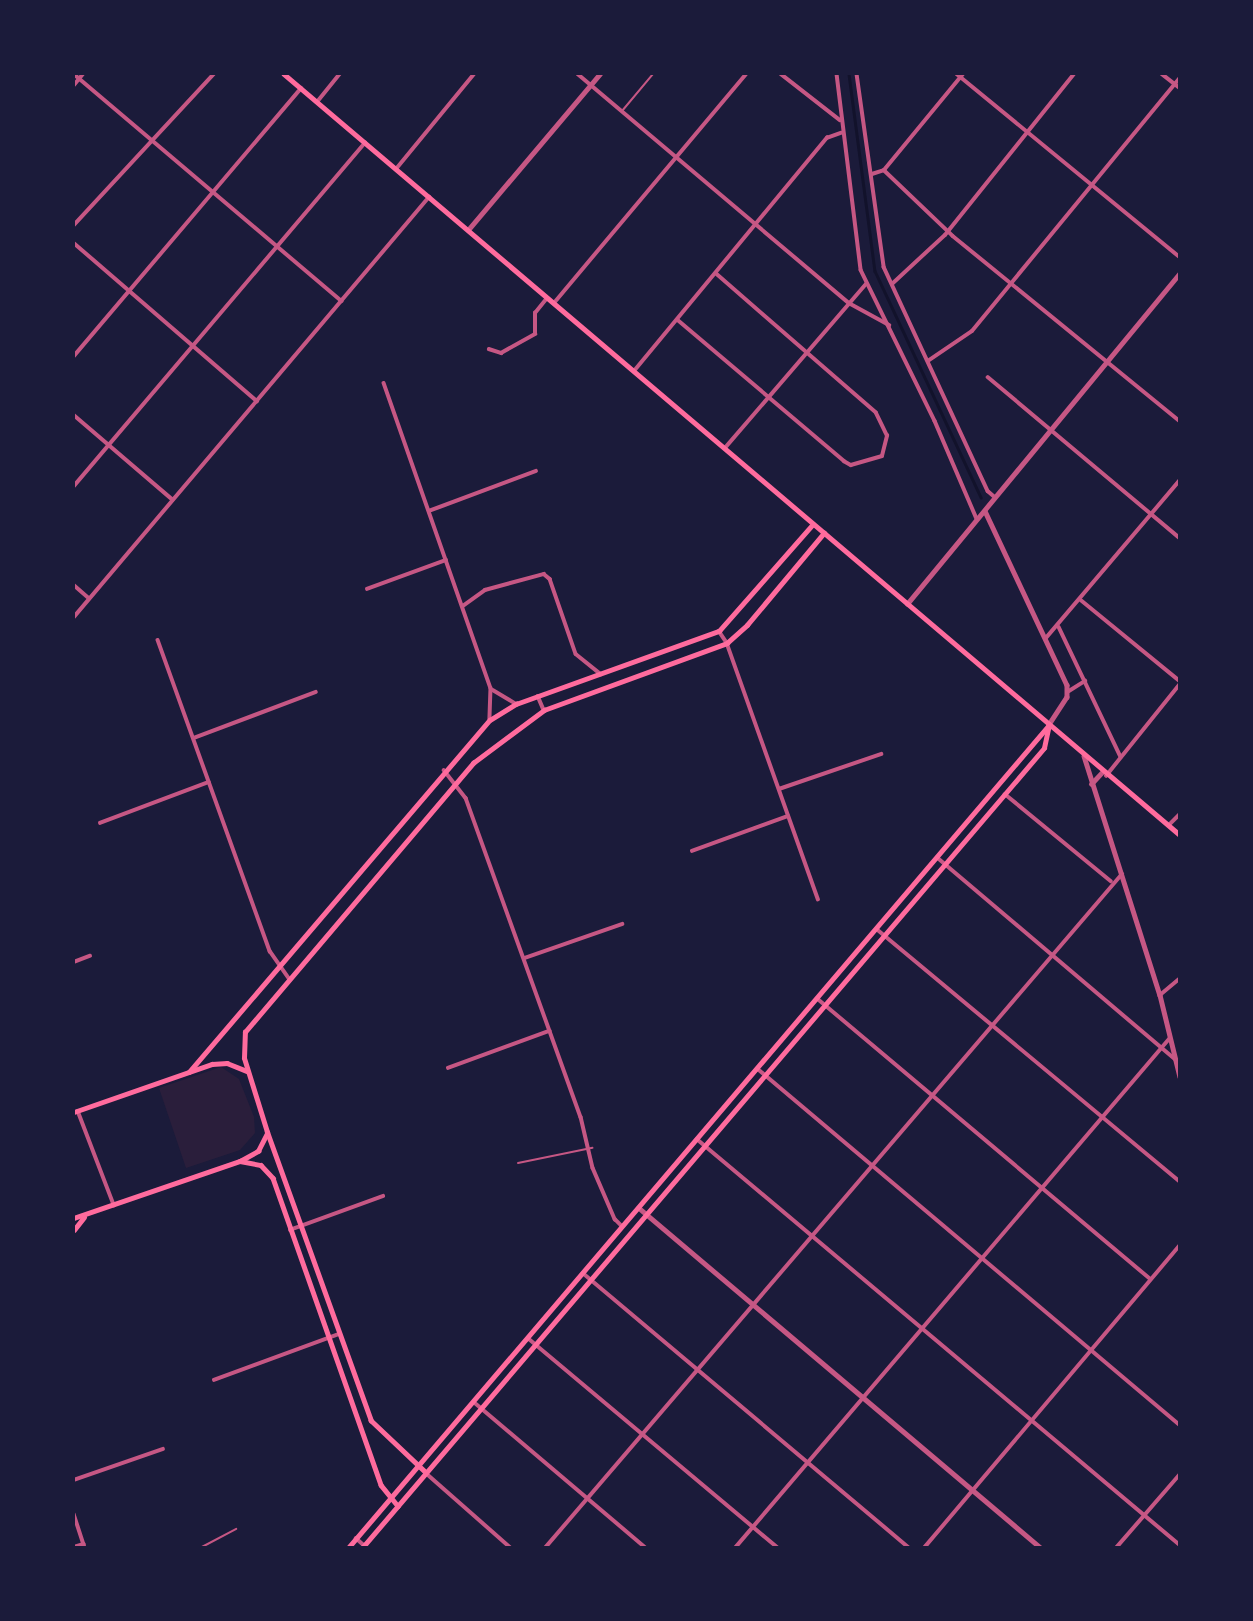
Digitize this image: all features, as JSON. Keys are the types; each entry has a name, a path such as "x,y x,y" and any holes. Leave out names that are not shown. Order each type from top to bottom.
{"main road":[{"path":"284,74 1104,774 1180,835"},
{"path":"189,1072 444,770 490,720 516,704 719,631 813,524"},
{"path":"426,1473 373,1426 267,1132 248,1071 245,1032 456,784 491,748 544,710 727,643 824,533"},
{"path":"364,1547 946,865 1049,741 1049,725"},
{"path":"348,1548 878,930 1049,725"},
{"path":"76,1111 219,1062 248,1071"},
{"path":"74,1218 85,1217 240,1161 262,1146 267,1132"},
{"path":"240,1161 255,1161 271,1173 328,1338 389,1499 398,1506"},
{"path":"74,1230 85,1217"}],"street":[{"path":"74,74 342,301"},
{"path":"74,85 83,74"},
{"path":"74,225 155,141 214,74"},
{"path":"317,102 340,74"},
{"path":"396,169 474,74"},
{"path":"578,74 849,303 889,325"},
{"path":"468,230 600,74"},
{"path":"554,303 746,74"},
{"path":"781,74 841,120"},
{"path":"837,74 841,133 858,260 866,284 889,325 977,520"},
{"path":"857,74 879,249 892,284 988,491 995,497"},
{"path":"892,284 948,230 1074,74"},
{"path":"1162,74 1180,88"},
{"path":"871,174 884,170 960,75 1180,257"},
{"path":"929,361 967,337 1180,78"},
{"path":"74,356 212,189 300,88"},
{"path":"634,371 717,275 755,223 827,138 841,133"},
{"path":"74,486 365,143"},
{"path":"884,170 948,230 1180,421"},
{"path":"74,617 429,197"},
{"path":"74,243 257,401"},
{"path":"908,604 1180,273"},
{"path":"677,320 852,465 882,456 888,442 882,420 807,351 717,275"},
{"path":"725,449 866,284"},
{"path":"489,349 501,353 535,334 535,313 547,298"},
{"path":"988,377 1049,431 1180,538"},
{"path":"384,383 491,688 490,720"},
{"path":"74,415 173,500"},
{"path":"429,511 536,471"},
{"path":"1046,638 1059,627 1180,480"},
{"path":"985,511 1069,691"},
{"path":"367,589 446,560"},
{"path":"463,606 485,590 544,575 550,579 576,654 601,674"},
{"path":"74,585 89,598"},
{"path":"1081,599 1180,682 1121,757 1090,785"},
{"path":"1059,627 1121,757"},
{"path":"719,631 727,643 818,899"},
{"path":"158,640 279,966 289,978"},
{"path":"1049,725 1069,691 1085,681"},
{"path":"491,688 516,704"},
{"path":"194,738 316,692"},
{"path":"538,696 544,710"},
{"path":"779,789 881,754"},
{"path":"1084,756 1090,785 1122,874 1160,995 1180,1077"},
{"path":"444,770 466,798 592,1148 593,1168 615,1219 622,1226"},
{"path":"100,823 209,782"},
{"path":"1005,794 1111,881"},
{"path":"1169,826 1180,814"},
{"path":"692,852 788,816"},
{"path":"938,858 1177,1062"},
{"path":"545,1548 1111,881 1122,874"},
{"path":"525,958 622,924"},
{"path":"878,930 1180,1182"},
{"path":"74,961 90,956"},
{"path":"1160,995 1180,978"},
{"path":"818,999 1150,1279"},
{"path":"448,1068 549,1031"},
{"path":"736,1548 860,1396 1170,1038"},
{"path":"758,1069 1180,1425"},
{"path":"76,1111 114,1205"},
{"path":"697,1139 1180,1545"},
{"path":"290,1230 383,1196"},
{"path":"639,1208 1041,1548"},
{"path":"923,1548 1180,1245"},
{"path":"583,1273 909,1548"},
{"path":"214,1380 339,1334"},
{"path":"528,1338 778,1548"},
{"path":"474,1402 646,1548"},
{"path":"74,1480 163,1449"},
{"path":"426,1473 511,1548"},
{"path":"1116,1548 1180,1474"},
{"path":"74,1514 84,1546 74,1547"},
{"path":"356,1538 364,1547"}],"lane":[{"path":"622,111 653,74"},
{"path":"518,1163 592,1148"},
{"path":"200,1548 236,1529"}],"shaded area":[{"path":"221,1067 239,1079 254,1117 255,1133 240,1150 186,1168 159,1088"}],"waterway":[{"path":"849,74 875,271 981,497"}]}
